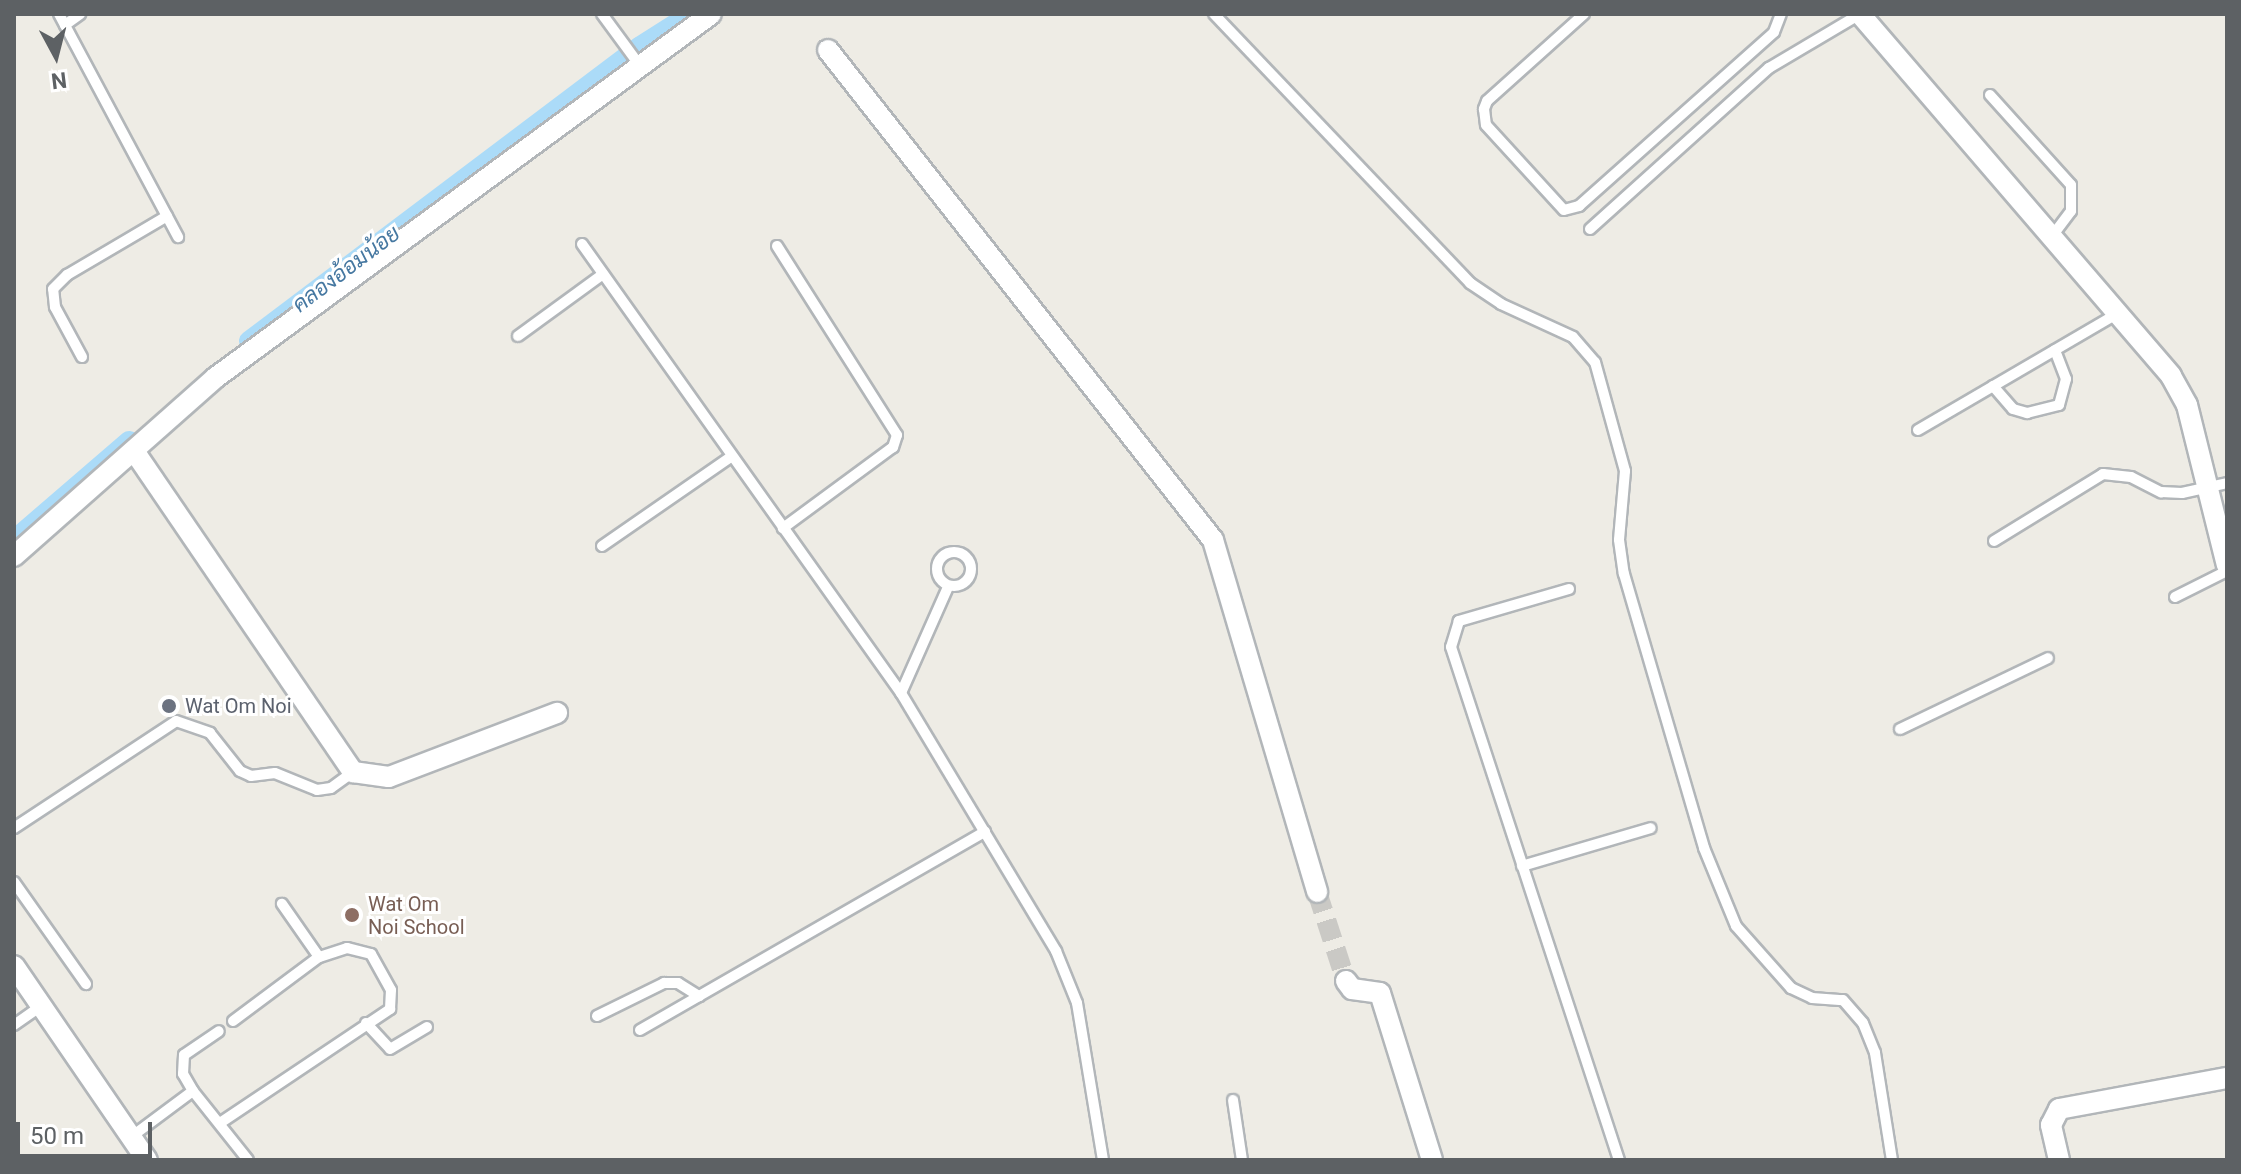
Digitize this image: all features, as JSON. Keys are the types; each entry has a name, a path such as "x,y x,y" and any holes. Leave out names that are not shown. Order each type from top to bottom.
{"street":[{"path":"14,556 215,378 637,63 711,14"},
{"path":"1860,14 2171,376 2187,405 2218,485 2227,568"},
{"path":"828,50 1213,540 1317,892"},
{"path":"134,451 353,772 389,777 557,713"},
{"path":"14,966 147,1160"},
{"path":"1346,981 1352,989 1380,993 1432,1160"},
{"path":"2059,1160 2051,1125 2059,1109 2227,1078"}],"lane":[{"path":"80,14 62,19 178,237"},
{"path":"602,14 637,63"},
{"path":"1214,14 1470,283 1501,304 1573,337 1595,362 1625,471 1619,540 1624,574 1704,848 1736,926 1791,988 1812,998 1843,1000 1863,1023 1875,1053 1892,1160"},
{"path":"1584,14 1487,101 1484,109 1486,125 1564,210 1579,206 1774,32 1781,14"},
{"path":"1590,229 1769,68 1860,14"},
{"path":"1990,95 2071,185 2071,211 2052,236"},
{"path":"82,357 55,307 53,289 67,275 167,216"},
{"path":"582,244 901,693 985,832 1070,982 1103,1160"},
{"path":"777,246 897,435 893,447 783,528"},
{"path":"518,336 603,274"},
{"path":"1918,430 2118,313"},
{"path":"1993,386 2013,409 2027,413 2059,405 2066,379 2055,350"},
{"path":"602,546 732,456"},
{"path":"1994,541 2103,474 2131,477 2161,492 2218,485"},
{"path":"2175,597 2227,568"},
{"path":"901,693 948,587"},
{"path":"1569,589 1459,621 1453,629 1451,647 1619,1160"},
{"path":"1900,729 2048,658"},
{"path":"14,828 176,721 210,733 240,771 251,776 275,773 317,790 331,788 353,772"},
{"path":"1522,866 1651,828"},
{"path":"640,1030 985,832"},
{"path":"14,882 86,984"},
{"path":"282,904 319,957"},
{"path":"220,1123 390,1009 393,999 371,954 347,948 319,957 233,1021"},
{"path":"597,1016 664,983 678,983 699,996"},
{"path":"14,1025 43,1005"},
{"path":"366,1023 390,1049 427,1027"},
{"path":"219,1031 184,1055 183,1074 248,1160"},
{"path":"131,1137 193,1091"},
{"path":"1233,1100 1242,1160"}],"waterway":[{"name":"คลองอ้อมน้อย","path":"249,341 639,47 691,14"},
{"name":"คลองอ้อมน้อย","path":"14,540 129,441"}],"tunnel":[{"path":"1317,892 1346,981"}],"place":[{"name":"Wat Om Noi","path":"169,706"},
{"name":"Wat Om Noi School","path":"352,915"}]}
